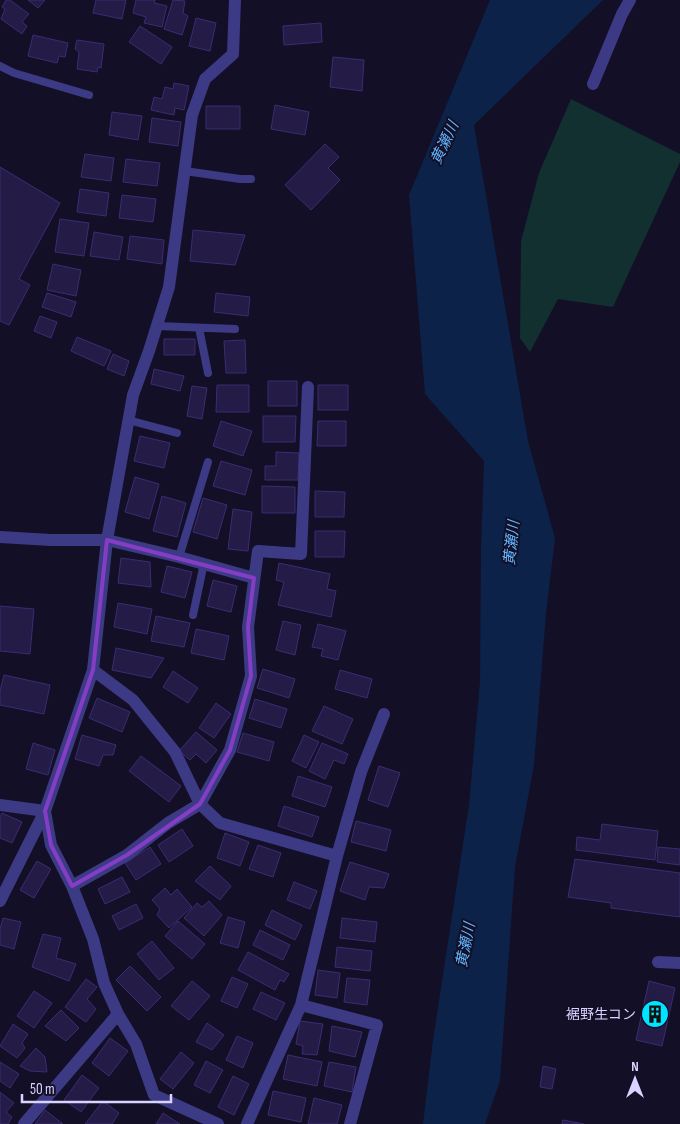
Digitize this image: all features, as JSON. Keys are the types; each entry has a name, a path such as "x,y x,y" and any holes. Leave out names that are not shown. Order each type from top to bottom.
{"street":[{"path":"0,901 45,811 93,670 107,540 128,420 133,395 169,287 192,115 205,79 233,54 235,0"},
{"path":"593,84 622,14 630,0"},
{"path":"72,886 127,855 168,823 200,804 230,750 250,676 248,627 258,551 301,554 308,387"},
{"path":"0,537 51,540 107,540 179,556 254,578"},
{"path":"93,670 133,700 139,707 175,752 200,804 220,822 337,856"},
{"path":"247,1124 301,1006 337,856 361,772 384,714"},
{"path":"0,805 45,811"},
{"path":"45,811 51,845 72,886 93,939 104,983 118,1014 136,1044 154,1095 218,1124"},
{"path":"658,962 680,964"},
{"path":"301,1006 377,1025 350,1124"},
{"path":"24,1124 118,1014"}],"lane":[{"path":"0,66 14,73 89,95"},
{"path":"185,171 251,179"},
{"path":"157,326 235,329"},
{"path":"199,328 208,373"},
{"path":"128,420 177,433"},
{"path":"179,556 208,462"},
{"path":"193,615 204,564"}],"highlighted area":[{"path":"107,540 254,578 248,627 251,676 230,750 200,804 127,855 72,886 51,845 45,811 93,670"}],"green space":[{"path":"571,99 680,154 680,162 613,307 558,299 530,352 520,338 521,241 539,173"}],"water":[{"name":"黄瀬川","path":"490,0 603,0 474,125 528,441 555,538 546,614 534,765 515,867 500,1081 485,1124 423,1124 433,1040 469,805 480,681 484,461 425,394 409,195"}],"building":[{"path":"6,0 10,0 29,14 22,22 27,26 22,34 1,19 5,9 2,7"},
{"path":"28,0 45,0 38,8"},
{"path":"96,0 126,0 122,19 93,13"},
{"path":"136,0 155,0 154,3 167,6 162,27 144,23 146,17 133,13"},
{"path":"173,0 185,1 183,13 188,16 182,35 164,29"},
{"path":"196,18 216,23 210,51 189,46"},
{"path":"321,23 322,42 284,45 283,26"},
{"path":"140,26 172,47 161,64 129,42"},
{"path":"33,35 68,43 65,57 59,56 57,63 28,56"},
{"path":"77,40 104,44 101,68 98,67 97,72 77,69 79,52 75,49"},
{"path":"333,57 364,60 362,91 330,87"},
{"path":"174,83 189,86 184,110 175,108 174,115 151,110 154,97 162,99 165,87 173,89"},
{"path":"275,105 309,112 305,135 271,129"},
{"path":"206,106 240,106 240,129 206,129"},
{"path":"112,112 142,116 138,140 109,135"},
{"path":"152,118 181,122 178,146 149,142"},
{"path":"325,144 339,157 328,168 340,180 311,210 285,185"},
{"path":"85,154 114,158 111,181 81,177"},
{"path":"126,159 160,163 157,186 123,182"},
{"path":"0,167 60,203 19,279 30,285 9,325 0,321"},
{"path":"80,189 109,193 106,216 77,212"},
{"path":"122,195 156,199 153,222 119,218"},
{"path":"60,219 89,223 84,256 55,252"},
{"path":"193,230 245,235 235,265 190,261"},
{"path":"94,232 123,237 119,260 90,256"},
{"path":"130,236 164,240 162,264 127,259"},
{"path":"53,264 81,270 76,296 47,290"},
{"path":"47,293 76,302 71,317 42,307"},
{"path":"216,293 250,297 248,316 214,312"},
{"path":"40,316 57,322 51,338 34,331"},
{"path":"77,337 111,351 104,366 71,351"},
{"path":"164,339 195,339 195,355 164,355"},
{"path":"245,340 246,373 226,373 224,341"},
{"path":"113,354 129,361 124,376 107,369"},
{"path":"154,369 184,376 180,391 151,384"},
{"path":"268,381 297,381 297,406 268,406"},
{"path":"217,385 249,385 249,412 216,412"},
{"path":"318,385 348,385 348,410 318,410"},
{"path":"192,386 207,388 202,419 187,416"},
{"path":"263,416 296,416 295,442 263,442"},
{"path":"221,421 252,431 243,456 213,446"},
{"path":"318,421 346,421 346,446 317,446"},
{"path":"140,436 170,443 164,468 134,461"},
{"path":"276,452 299,453 298,480 265,480 265,466 276,466"},
{"path":"221,461 252,470 245,495 213,486"},
{"path":"135,477 159,484 149,519 125,512"},
{"path":"262,486 295,487 295,513 262,513"},
{"path":"315,491 345,492 344,517 315,517"},
{"path":"162,496 186,503 177,537 153,531"},
{"path":"203,498 227,505 217,539 193,532"},
{"path":"233,509 252,512 248,551 228,549"},
{"path":"315,531 345,531 344,557 315,557"},
{"path":"121,558 150,562 151,587 118,583"},
{"path":"279,563 330,574 327,589 336,591 331,617 278,605 284,582 276,580"},
{"path":"167,566 192,572 185,598 161,592"},
{"path":"213,580 237,586 231,612 207,606"},
{"path":"118,603 152,609 147,634 114,627"},
{"path":"0,606 34,609 30,654 0,651"},
{"path":"156,616 190,623 184,647 151,641"},
{"path":"283,621 301,625 295,655 276,650"},
{"path":"318,624 346,631 338,660 321,656 323,649 312,647"},
{"path":"196,629 229,636 224,660 191,653"},
{"path":"116,648 164,658 151,678 112,670"},
{"path":"263,669 295,679 289,698 257,688"},
{"path":"340,670 372,679 367,698 335,689"},
{"path":"173,671 198,688 188,703 163,687"},
{"path":"4,675 50,685 44,714 0,705 0,691"},
{"path":"97,698 130,712 122,732 89,718"},
{"path":"255,699 287,709 281,728 249,718"},
{"path":"216,703 231,714 214,738 199,728"},
{"path":"324,706 353,719 342,744 312,731"},
{"path":"196,732 217,750 206,763 196,754 190,760 179,751"},
{"path":"243,733 274,742 269,761 237,752"},
{"path":"82,735 116,745 113,755 103,755 99,766 75,759"},
{"path":"304,735 319,742 306,768 292,761"},
{"path":"33,743 55,750 48,775 26,769"},
{"path":"322,743 348,754 344,764 334,760 325,779 309,771"},
{"path":"141,756 181,786 169,802 129,771"},
{"path":"379,766 400,773 388,807 368,800"},
{"path":"298,776 332,787 325,807 292,796"},
{"path":"284,806 319,817 312,837 278,826"},
{"path":"2,813 22,822 12,843 0,838 0,817"},
{"path":"356,821 391,830 386,851 351,842"},
{"path":"602,824 658,831 655,860 576,850 577,837 600,840"},
{"path":"182,829 193,846 169,862 158,845"},
{"path":"225,833 249,842 240,866 217,858"},
{"path":"258,845 281,853 273,877 249,869"},
{"path":"150,847 161,864 136,880 125,863"},
{"path":"658,847 680,849 680,865 657,862"},
{"path":"575,859 680,873 680,917 611,908 611,903 568,897"},
{"path":"37,861 51,869 34,898 20,890"},
{"path":"350,862 389,874 384,888 369,887 365,900 340,891"},
{"path":"210,866 231,886 220,900 195,881"},
{"path":"122,877 130,892 105,904 98,889"},
{"path":"294,882 317,891 310,909 287,900"},
{"path":"165,888 171,895 177,889 192,907 169,928 157,915 160,909 152,900"},
{"path":"209,901 222,915 204,936 184,918 197,903 202,907"},
{"path":"136,904 143,918 119,930 112,916"},
{"path":"272,910 302,925 295,940 265,925"},
{"path":"228,917 245,922 238,948 220,943"},
{"path":"3,918 21,922 14,949 0,945 0,929"},
{"path":"342,918 377,922 375,942 340,938"},
{"path":"178,921 205,944 192,959 165,936"},
{"path":"260,930 290,945 283,960 253,945"},
{"path":"43,934 61,938 56,958 76,964 69,981 32,967"},
{"path":"152,941 174,968 159,980 137,954"},
{"path":"337,947 372,951 370,971 335,967"},
{"path":"248,952 289,974 284,982 280,980 275,990 238,970"},
{"path":"130,966 161,997 147,1011 116,980"},
{"path":"318,970 340,973 337,998 315,995"},
{"path":"232,977 248,984 237,1008 221,1001"},
{"path":"347,978 370,980 367,1005 344,1002"},
{"path":"86,979 97,987 87,999 96,1009 86,1022 65,1007"},
{"path":"192,981 210,996 189,1020 171,1006"},
{"name":"裾野生コン","path":"649,981 675,988 662,1046 636,1040"},
{"path":"34,991 52,1003 34,1028 17,1016"},
{"path":"261,992 285,1003 276,1020 253,1009"},
{"path":"61,1010 79,1028 66,1041 45,1026"},
{"path":"300,1021 323,1024 317,1055 302,1054 303,1046 296,1044"},
{"path":"207,1023 224,1035 212,1050 196,1042"},
{"path":"13,1024 28,1034 22,1043 25,1048 17,1058 0,1046"},
{"path":"332,1026 362,1032 355,1057 329,1051"},
{"path":"237,1036 253,1043 243,1068 226,1060"},
{"path":"110,1038 128,1051 109,1076 92,1063"},
{"path":"36,1048 45,1057 47,1072 30,1071 20,1066"},
{"path":"181,1052 194,1063 173,1089 160,1079"},
{"path":"288,1055 322,1062 317,1086 283,1079"},
{"path":"206,1061 223,1070 210,1093 194,1085"},
{"path":"0,1062 19,1074 10,1088 0,1081"},
{"path":"329,1062 356,1067 352,1092 324,1086"},
{"path":"543,1066 556,1069 552,1089 540,1087"},
{"path":"82,1075 99,1088 81,1112 64,1100"},
{"path":"233,1076 249,1084 234,1115 218,1107"},
{"path":"273,1091 306,1098 301,1122 268,1115"},
{"path":"0,1092 14,1103 6,1112 12,1117 8,1124 0,1124"},
{"path":"314,1098 342,1105 337,1124 308,1124"},
{"path":"103,1101 119,1113 112,1124 85,1124"},
{"path":"45,1110 63,1124 35,1124"},
{"path":"163,1113 180,1124 156,1124"},
{"path":"563,1120 584,1124 562,1124"}],"place":[{"name":"裾野生コン","path":"655,1014"}]}
